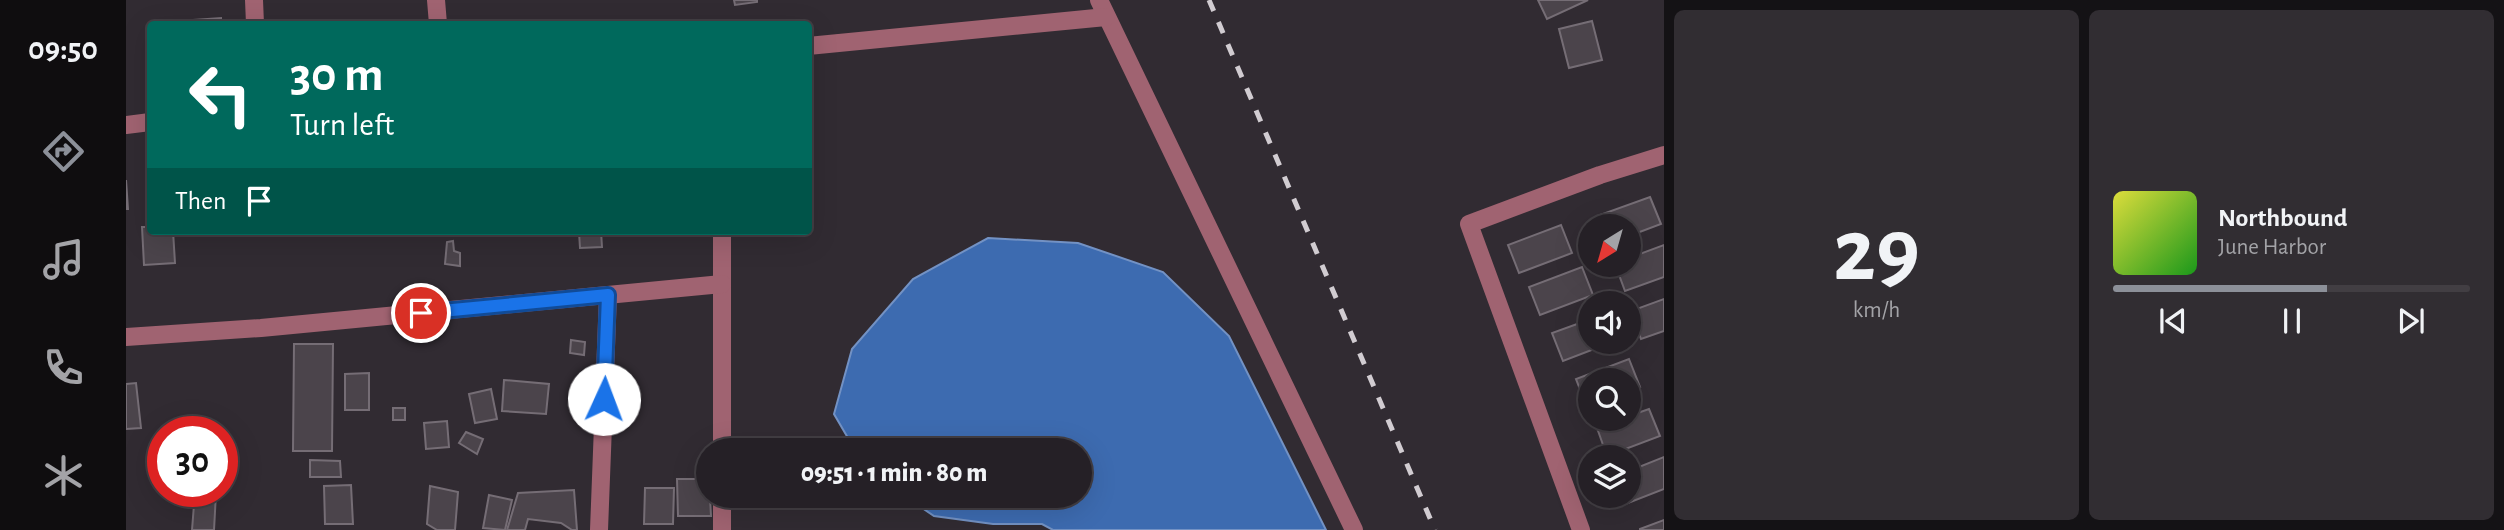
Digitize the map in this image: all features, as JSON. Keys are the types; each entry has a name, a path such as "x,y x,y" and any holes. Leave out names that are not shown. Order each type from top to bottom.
{"street":[{"path":"254,0 255,21"},
{"path":"436,0 438,21"},
{"path":"812,45 1102,8 1354,530"},
{"path":"126,125 147,122"},
{"path":"1581,530 1469,224 1600,175 1664,155"},
{"path":"722,235 722,438"},
{"path":"126,337 261,328 722,284"},
{"path":"598,530 608,295"},
{"path":"722,508 722,530"}],"water":[{"path":"988,238 1078,243 1163,272 1229,336 1326,530 1053,530 1042,524 993,524 934,516 922,508 1092,508 1092,438 848,438 834,414 852,349 913,279"}],"building":[{"path":"734,0 757,0 757,2 735,5"},
{"path":"1538,0 1588,0 1547,19"},
{"path":"221,18 221,21 179,21"},
{"path":"1592,21 1602,60 1569,68 1559,29"},
{"path":"1650,197 1661,224 1642,231 1642,214 1603,214"},
{"path":"1561,225 1572,253 1519,273 1508,245"},
{"path":"142,227 147,227 147,235 173,235 175,263 144,265"},
{"path":"579,235 601,235 602,247 580,248"},
{"path":"453,241 454,251 460,253 460,266 445,264 447,242"},
{"path":"1664,245 1664,277 1625,291 1620,277 1642,276 1642,253"},
{"path":"1578,269 1578,277 1586,277 1591,291 1578,291 1578,301 1540,315 1529,287"},
{"path":"1664,299 1664,331 1641,339 1641,307"},
{"path":"1578,324 1578,354 1581,354 1563,361 1552,333"},
{"path":"571,340 585,342 584,355 570,353"},
{"path":"294,344 333,344 332,451 293,451"},
{"path":"1629,359 1633,368 1605,368"},
{"path":"369,373 369,410 345,410 345,374"},
{"path":"504,380 549,384 546,414 502,411"},
{"path":"136,383 141,428 126,429 126,384"},
{"path":"491,389 497,419 475,423 469,394"},
{"path":"393,408 405,408 405,420 393,420"},
{"path":"1649,409 1660,436 1636,445 1603,445 1598,431 1641,431 1641,412"},
{"path":"447,421 449,447 426,449 424,423"},
{"path":"466,432 483,439 477,454 459,443"},
{"path":"1664,457 1664,489 1641,498 1641,466"},
{"path":"310,460 340,461 341,477 310,477"},
{"path":"677,479 696,479 696,508 711,508 711,516 678,516"},
{"path":"351,485 353,524 325,524 324,486"},
{"path":"430,486 458,492 455,530 437,530 427,524"},
{"path":"645,488 674,488 673,524 644,524"},
{"path":"574,490 577,530 561,523 528,519 525,530 507,530 518,493"},
{"path":"489,495 512,500 505,530 483,528"},
{"path":"194,507 215,507 214,530 192,530"},
{"path":"1664,520 1664,530 1640,530 1640,529"}],"railway":[{"path":"1209,0 1435,530"}],"route":[{"path":"421,313 608,295 604,399"}]}
